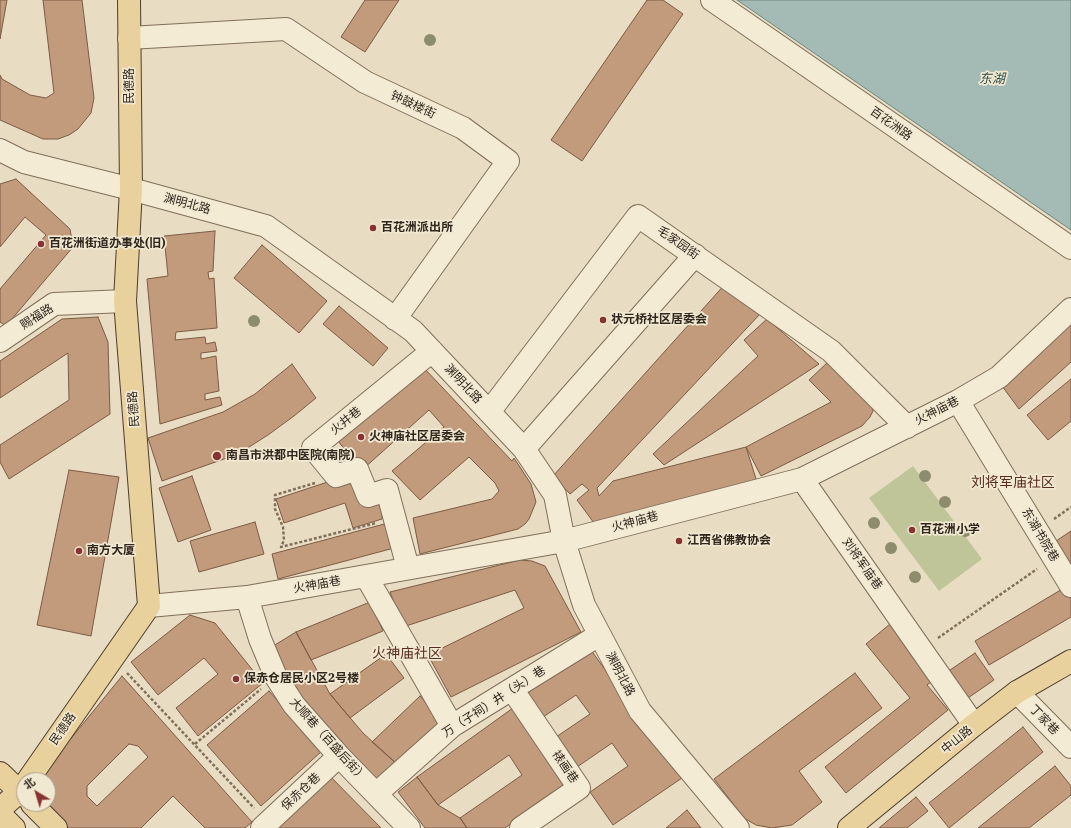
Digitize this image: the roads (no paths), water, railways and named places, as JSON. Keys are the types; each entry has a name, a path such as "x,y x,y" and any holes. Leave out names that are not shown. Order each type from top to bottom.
{"main road":[{"name":"民德路","path":"38,772 149,606 125,301 130,189 129,0"},
{"name":"中山路","path":"849,828 974,725 1017,692 1071,661"},
{"path":"0,773 16,784"},
{"name":"民德路","path":"0,809 16,798"},
{"path":"43,812 56,828"},
{"path":"0,814 14,828"}],"street":[{"name":"百花洲路","path":"712,0 1071,248"},
{"name":"钟鼓楼街","path":"130,38 286,29 365,82 463,128 508,161 395,319"},
{"name":"渊明北路","path":"0,150 24,162 266,226 412,331 524,449 555,495 564,541 584,605 640,711 738,828"},
{"name":"毛家园街","path":"489,412 638,216 831,351 907,427"},
{"path":"524,449 695,255"},
{"name":"赐福路","path":"0,341 54,304 125,301"},
{"name":"火神庙巷","path":"149,606 247,597 564,541 802,479 958,401 999,377 1071,309"},
{"name":"火井巷","path":"408,568 387,490 368,496 357,469 336,476 313,448 432,351"},
{"name":"东湖书院巷","path":"958,401 1071,586"},
{"name":"刘将军庙巷","path":"802,479 974,725"},
{"path":"366,576 452,726"},
{"name":"大顺巷（百盛后街）","path":"247,597 260,639 276,677 294,705 339,756 409,828"},
{"name":"万（子祠）井（头）巷","path":"376,794 452,726 600,635"},
{"name":"裱画巷","path":"512,689 579,788 521,828"},
{"name":"丁家巷","path":"1017,692 1071,747"},
{"name":"保赤仓巷","path":"265,825 339,756"}],"water":[{"name":"东湖","path":"737,0 1071,0 1071,230"}],"place":[{"name":"百花洲派出所","path":"373,228"},
{"name":"百花洲街道办事处(旧)","path":"41,244"},
{"name":"状元桥社区居委会","path":"603,320"},
{"name":"火神庙社区居委会","path":"361,437"},
{"name":"南昌市洪都中医院(南院)","path":"217,456"},
{"name":"百花洲小学","path":"912,530"},
{"name":"江西省佛教协会","path":"679,541"},
{"name":"南方大厦","path":"79,551"},
{"name":"保赤仓居民小区2号楼","path":"236,679"}],"district":[{"name":"刘将军庙社区","path":"1013,483"},
{"name":"火神庙社区","path":"407,654"}]}
